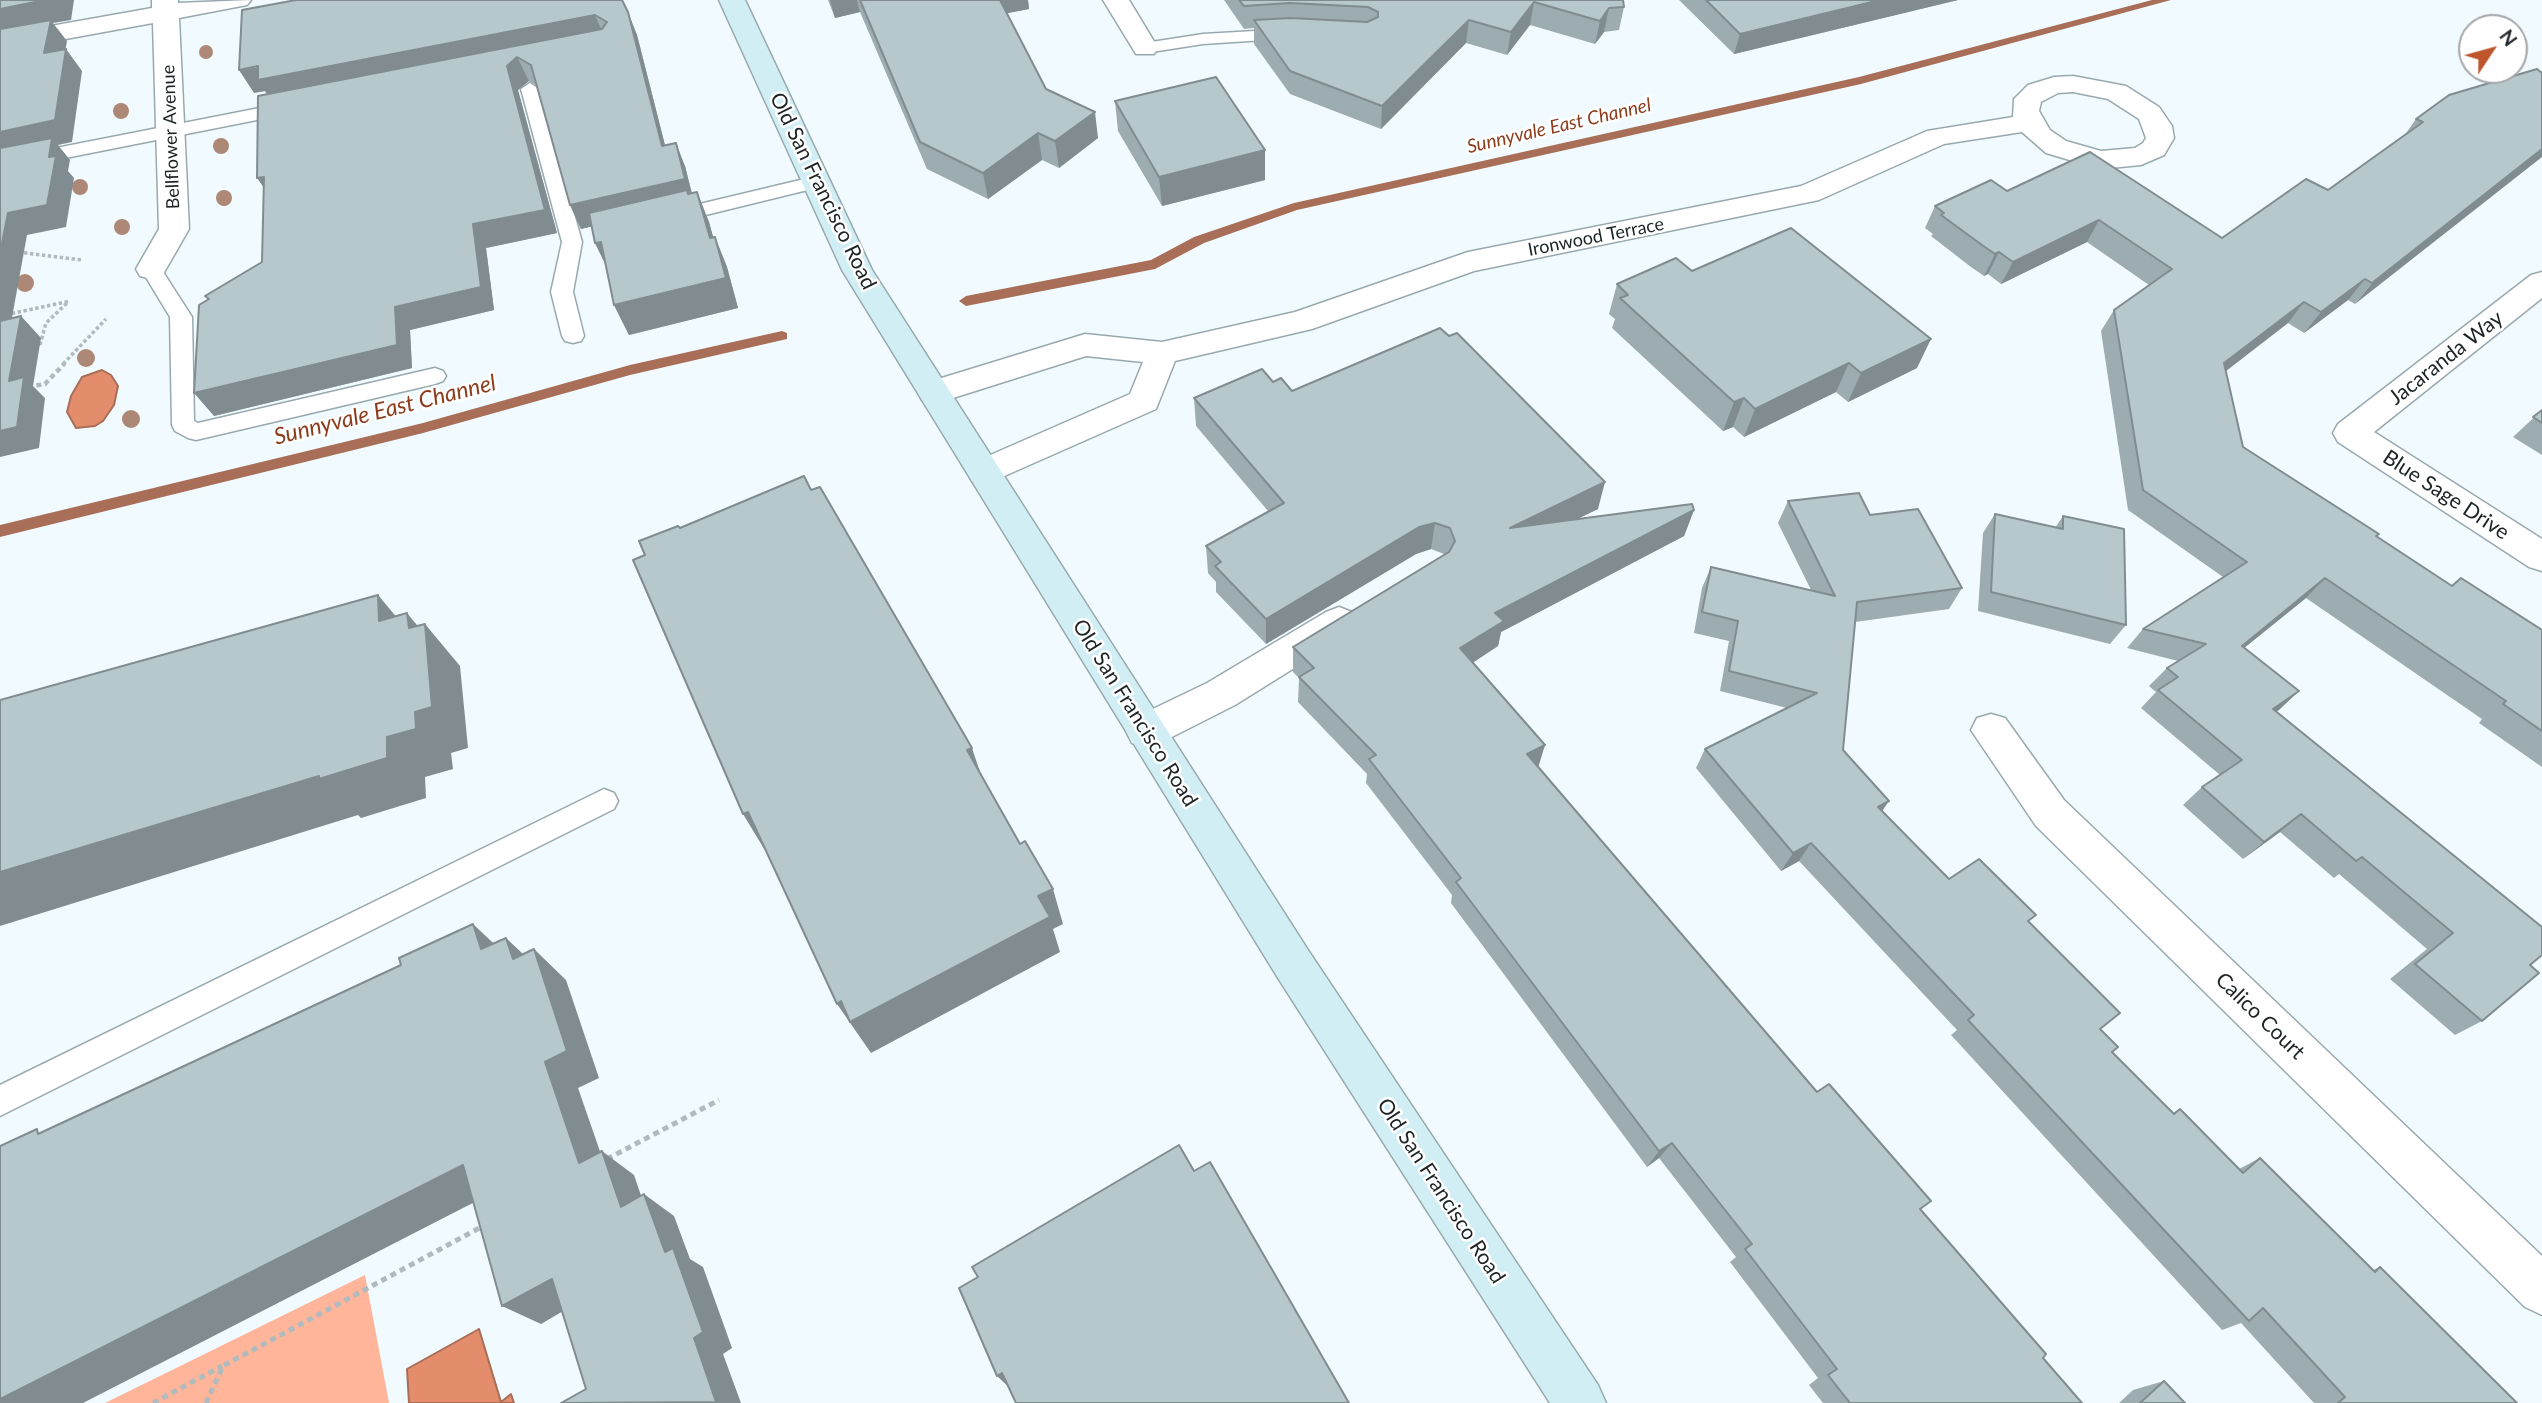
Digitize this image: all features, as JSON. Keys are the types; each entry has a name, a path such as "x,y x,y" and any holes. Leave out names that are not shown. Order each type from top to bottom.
{"main road":[{"name":"Old San Francisco Road","path":"732,0 857,270 1293,964 1580,1403"}],"street":[{"path":"0,43 166,7 238,0"},
{"path":"1116,0 1145,48"},
{"name":"Bellflower Avenue","path":"151,269 174,229 166,7"},
{"name":"Ironwood Terrace","path":"933,392 1085,345 1162,353 1301,321 1468,262 1808,194 1937,137 2029,123"},
{"name":"Jacaranda Way","path":"2350,433 2542,282"},
{"path":"985,472 1144,401 1162,353"},
{"name":"Blue Sage Drive","path":"2350,433 2542,557"},
{"path":"1146,731 1221,694 1372,601"},
{"name":"Calico Court","path":"1991,730 2050,813 2542,1290"}],"lane":[{"path":"1145,48 1203,39 1303,35"},
{"path":"530,89 579,240 562,292 573,336"},
{"path":"0,165 307,105"},
{"path":"653,222 817,182"},
{"path":"151,269 181,317 183,425 196,432 435,376"},
{"path":"0,1101 604,801"}],"path":[{"path":"8,252 82,260"},
{"path":"0,316 71,301 50,316 40,345"},
{"path":"22,388 45,384 106,319"},
{"path":"594,1166 719,1100"},
{"path":"153,1403 498,1218"},
{"path":"206,1403 223,1366"}],"shaded area":[{"path":"102,370 111,375 118,386 114,405 103,421 95,426 76,428 67,412 71,396 82,377"},
{"path":"365,1275 389,1403 105,1403"},
{"path":"479,1329 501,1402 511,1394 514,1403 409,1403 407,1369"}],"building":[{"path":"0,0 45,0 0,9"},
{"path":"296,0 622,0 628,12 662,146 676,143 685,179 570,205 531,65 517,57 507,66 545,210 473,224 481,287 395,307 397,345 194,393 199,305 209,299 205,296 262,262 264,177 257,178 258,96 602,29 607,22 595,15 258,80 258,66 239,70 242,10"},
{"path":"860,0 1000,0 1046,89 1095,112 1055,141 1038,133 983,173 920,142"},
{"path":"1239,0 1623,0 1624,7 1609,8 1600,21 1534,2 1511,32 1469,20 1382,106 1290,71 1254,20 1290,18 1367,22 1378,17 1378,12 1368,7 1290,3 1244,6"},
{"path":"1706,0 1880,0 1740,34"},
{"path":"51,20 44,53 66,49 55,120 0,132 0,29"},
{"path":"2537,69 2542,73 2542,149 2372,283 2365,279 2321,312 2304,302 2224,363 2243,447 2379,534 2376,536 2452,586 2461,578 2542,630 2542,731 2503,704 2506,701 2325,578 2242,646 2299,691 2273,709 2542,927 2542,955 2530,965 2539,973 2482,1021 2415,964 2453,933 2362,857 2356,861 2301,814 2264,842 2202,787 2242,760 2158,690 2178,677 2167,668 2206,644 2143,629 2247,562 2143,490 2114,310 2172,269 2099,220 2013,262 1982,245 1941,215 1944,213 1935,206 1991,180 2007,191 2090,152 2222,238 2306,179 2328,190 2423,122 2416,119 2449,95 2486,84 2528,84 2528,72"},
{"path":"1216,77 1265,150 1159,177 1115,101"},
{"path":"52,138 49,157 56,156 47,205 8,213 0,253 0,148"},
{"path":"687,190 688,194 697,192 710,238 715,237 726,278 614,305 601,242 595,243 589,213"},
{"path":"1791,228 1931,339 1861,373 1849,363 1755,409 1744,398 1734,402 1620,298 1628,295 1617,284 1676,258 1692,271"},
{"path":"21,316 9,381 24,377 17,427 0,431 0,321"},
{"path":"1440,328 1449,336 1457,333 1605,482 1510,528 1692,504 1694,510 1495,613 1504,621 1460,648 1545,745 1527,754 1817,1092 1829,1084 1931,1201 1920,1209 2046,1354 2043,1358 2082,1403 1850,1403 1828,1375 1837,1369 1745,1249 1752,1244 1672,1143 1659,1151 1456,882 1461,878 1369,759 1376,755 1299,677 1314,668 1293,647 1449,552 1455,541 1450,528 1435,523 1419,527 1266,619 1215,566 1221,562 1206,546 1284,503 1194,398 1262,369 1273,382 1281,378 1292,391"},
{"path":"2542,410 2542,423 2533,417"},
{"path":"804,476 811,490 820,487 972,748 967,750 1020,844 1025,841 1053,889 1038,896 1050,917 850,1022 841,1001 837,1004 748,812 743,814 633,560 645,555 639,541 678,526 680,528"},
{"path":"1859,493 1870,515 1918,509 1962,588 1857,602 1843,750 1889,801 1878,807 1949,879 1979,859 2036,915 2028,921 2120,1013 2100,1029 2118,1047 2112,1052 2174,1114 2180,1109 2243,1173 2260,1158 2375,1272 2380,1267 2517,1403 2338,1403 2345,1397 2263,1308 2249,1321 1968,1020 1974,1015 1811,843 1793,853 1705,749 1817,693 1729,671 1738,621 1702,612 1711,567 1835,596 1788,501"},
{"path":"1995,514 2063,529 2063,516 2124,529 2126,625 1991,592"},
{"path":"378,595 379,621 407,613 409,628 425,624 432,707 415,712 416,729 387,737 387,758 0,872 0,700"},
{"path":"473,924 481,949 506,938 513,959 534,949 567,1051 545,1062 579,1163 602,1151 621,1207 644,1194 665,1252 673,1248 703,1332 694,1338 716,1402 561,1403 586,1389 552,1279 502,1306 463,1165 0,1399 0,1146 37,1129 38,1134 401,965 399,958"},
{"path":"1179,1145 1194,1171 1210,1162 1349,1403 1016,1403 1002,1373 997,1376 959,1288 978,1277 972,1267"},
{"path":"2164,1381 2185,1403 2140,1403"}],"waterway":[{"name":"Sunnyvale East Channel","path":"966,301 1155,264 1199,240 1294,207 1861,80 2165,0"},
{"name":"Sunnyvale East Channel","path":"0,531 423,428 630,370 782,336"}]}
